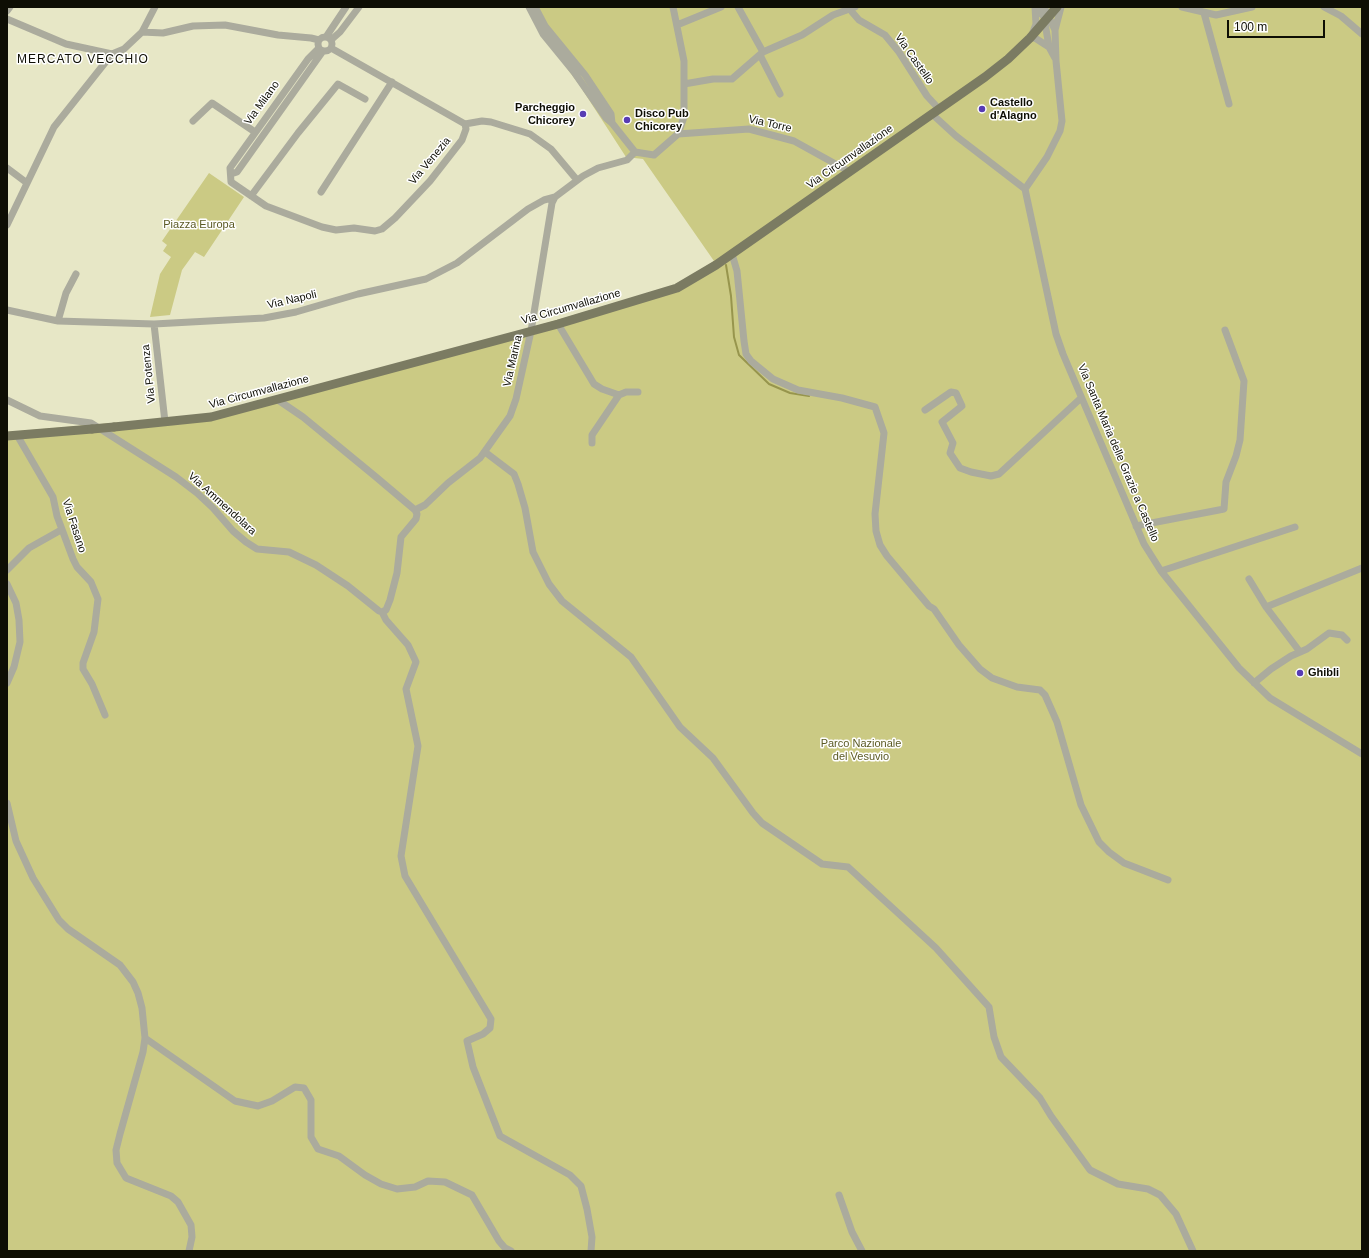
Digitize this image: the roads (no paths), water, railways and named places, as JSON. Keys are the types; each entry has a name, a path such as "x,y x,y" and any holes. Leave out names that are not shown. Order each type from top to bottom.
{"main road":[{"name":"Via Circumvallazione","path":"7,436 211,417 558,324 678,288 716,265 996,69 1028,40 1057,7"}],"street":[{"path":"7,11 10,7"},
{"path":"7,225 54,127 112,54 124,49 142,32 155,7"},
{"path":"321,50 346,7"},
{"path":"321,50 327,41 340,32 359,7"},
{"path":"529,7 543,34 574,72 606,118 612,123 635,152 654,155 678,134 684,118 684,61 673,7"},
{"path":"535,7 545,26 586,75 611,114 612,123"},
{"path":"677,25 720,7"},
{"path":"738,7 762,53 780,94"},
{"path":"1035,7 1056,30"},
{"path":"1028,40 1036,24 1035,7"},
{"path":"1044,7 1047,19 1049,47 1056,63"},
{"path":"936,112 956,136 1025,189 1047,157 1060,131 1062,116 1056,63 1056,30 1061,7"},
{"path":"1182,7 1204,13 1224,14 1252,7"},
{"path":"1324,7 1341,16 1362,34"},
{"path":"684,84 713,79 732,79 762,53 802,35 833,15 853,8"},
{"name":"Via Castello","path":"853,8 852,12 859,20 885,36 899,52 936,112"},
{"path":"1204,13 1229,104"},
{"path":"7,19 66,44 112,54"},
{"path":"142,32 163,33 193,26 226,25 278,35 327,41 392,82 465,124 486,121 530,134 551,149 577,180"},
{"path":"1028,40 1036,38 1049,47"},
{"name":"Via Milano","path":"321,50 237,172 231,174 230,168 255,132 308,59 321,50"},
{"path":"320,192 392,82"},
{"path":"231,174 231,182 251,196 298,133 338,84 365,99"},
{"path":"193,121 212,103 255,132"},
{"name":"Via Venezia","path":"251,196 281,213 322,228 336,230 354,228 375,231 382,229 395,218 448,160 466,133 465,124"},
{"name":"Via Torre","path":"678,134 749,129 794,141 850,172"},
{"name":"Via Napoli","path":"7,310 58,320 154,324 270,316 296,312 358,294 426,279 457,263 528,209 544,200 555,197 577,180 598,168 627,160 635,152"},
{"path":"7,168 27,183"},
{"name":"Via Santa Maria delle Grazie a Castello","path":"1025,189 1056,334 1081,398 1144,544 1161,571 1224,651 1254,683 1270,698 1290,712 1362,754"},
{"name":"Via Marina","path":"485,452 510,416 531,331 549,212 555,197"},
{"path":"729,256 737,271 746,354 751,361 773,379 798,390 842,398 875,407 884,433 875,514 876,531 880,544 887,556 929,606 934,609 959,644 980,669 992,678 1017,687 1040,690 1045,695 1057,722 1081,805 1099,842 1108,852 1124,863 1168,880"},
{"path":"58,320 66,293 76,274"},
{"name":"Via Potenza","path":"154,324 165,422"},
{"path":"558,324 594,384 602,389 618,395 638,392"},
{"path":"1136,526 1224,509 1226,482 1236,456 1240,440 1244,381 1225,330"},
{"path":"924,410 951,392 956,393 962,406 942,422 953,443 950,453 960,468 991,476 999,474 1081,398"},
{"path":"592,443 592,435 618,395"},
{"name":"Via Ammendolara","path":"7,400 40,416 91,423 192,489 213,508 233,531 257,549 289,552 316,565 348,586 382,612 386,620 408,646 416,662 406,689 418,746 401,856 405,876 491,1019 490,1028 483,1034 467,1041 473,1067 500,1136 570,1175 581,1186 592,1237 591,1251"},
{"path":"278,400 303,418 415,510 417,514 416,519 401,537 397,573 392,594 386,610 382,612"},
{"name":"Via Fasano","path":"17,435 53,496 61,530 77,567 91,582 98,599 94,632 83,663 83,669 92,684 105,715"},
{"path":"415,510 425,504 468,469 485,452 514,474 525,508 533,552 549,584 562,601 630,657 680,728 713,758 762,823 822,864 848,867 936,948 982,997 989,1007 994,1036 1001,1057 1040,1098 1051,1116 1090,1170 1118,1184 1148,1189 1160,1195 1176,1214 1193,1251"},
{"path":"1161,571 1295,527"},
{"path":"7,570 29,548 61,530"},
{"path":"1266,607 1362,568"},
{"path":"1249,579 1266,607 1300,652"},
{"path":"7,584 16,603 20,642 14,667 7,683"},
{"path":"1254,683 1271,669 1329,634 1342,635 1347,640"},
{"path":"7,803 16,841 33,878 59,920 68,929 120,965 133,982 142,1008 145,1038 139,1069 116,1150 117,1163 126,1178 171,1196 178,1202 191,1225 192,1237 189,1251"},
{"path":"145,1038 235,1101 258,1106 272,1101 295,1087 304,1088 311,1100 311,1138 318,1149 339,1156 364,1175 381,1184 398,1189 415,1187 428,1181 445,1182 472,1195 499,1241 505,1248 511,1251"},
{"path":"839,1194 852,1232 862,1251"}],"waterway":[{"path":"726,265 731,296 734,337 739,355 769,384 790,393 809,396"}],"place":[{"name":"Castello d'Alagno","path":"982,109"},
{"name":"Parcheggio Chicorey","path":"583,114"},
{"name":"Disco Pub Chicorey","path":"627,120"},
{"name":"Ghibli","path":"1300,673"}],"district":[{"name":"MERCATO VECCHIO","path":"83,60"}],"park label":[{"name":"Piazza Europa","path":"199,225"},
{"name":"Parco Nazionale del Vesuvio","path":"861,750"}]}
